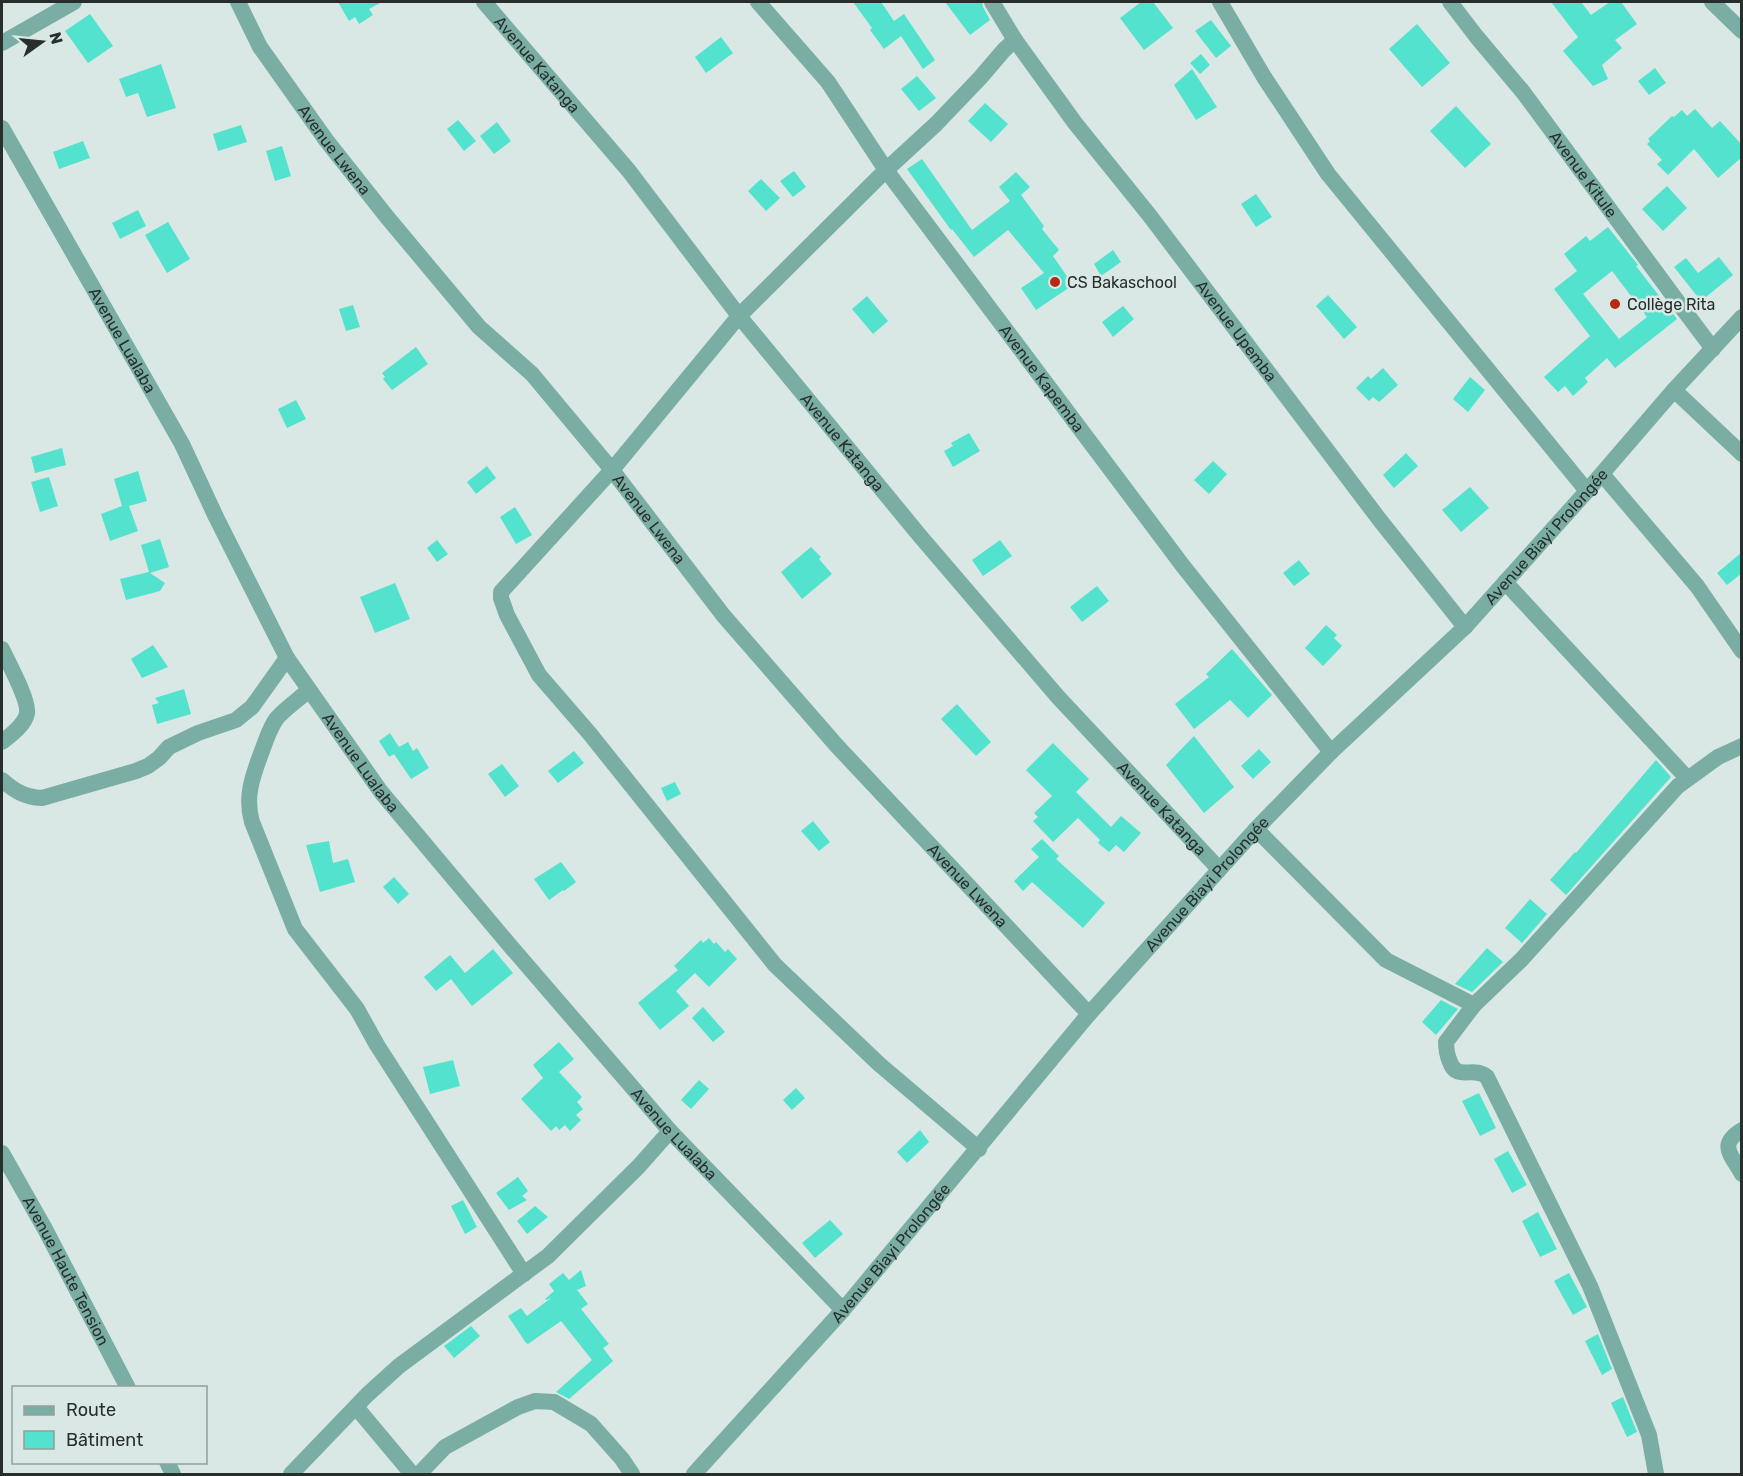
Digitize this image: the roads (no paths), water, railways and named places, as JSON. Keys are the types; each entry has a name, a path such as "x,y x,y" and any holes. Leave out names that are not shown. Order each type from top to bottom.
{"street":[{"path":"2,43 74,2"},
{"name":"Avenue Lwena","path":"238,2 260,47 326,140 387,218 479,327 532,374 612,470 723,615 837,746 1089,1014"},
{"name":"Avenue Katanga","path":"484,2 629,171 739,316 920,536 1059,697 1220,869"},
{"name":"Avenue Kapemba","path":"758,2 828,82 886,170 1183,566 1331,752"},
{"name":"Avenue Upemba","path":"992,2 1015,40 1075,123 1150,216 1379,519 1465,627"},
{"path":"1220,2 1264,77 1329,174 1587,490"},
{"name":"Avenue Kitule","path":"1450,2 1523,92 1713,349"},
{"path":"1712,2 1742,31"},
{"path":"979,1149 879,1064 775,965 590,734 538,675 507,615 501,592 612,470 739,316 886,170 936,124 1015,40"},
{"name":"Avenue Lualaba","path":"2,128 182,444 286,658 381,792 670,1131 843,1310"},
{"name":"Avenue Biayi Prolongée","path":"694,1474 843,1310 1089,1014 1256,829 1331,752 1465,627 1674,390 1742,317"},
{"path":"1674,390 1742,454"},
{"path":"1602,474 1697,586 1742,651"},
{"path":"1505,582 1687,778"},
{"path":"2,649 25,701 27,713 20,725 2,742"},
{"path":"2,780 29,797 42,798 148,766 169,747 198,733 236,720 252,707 286,658"},
{"path":"309,690 277,718 271,729 250,785 249,811 252,822 295,929 357,1009 524,1274"},
{"path":"1656,1474 1649,1435 1590,1286 1487,1077 1474,1072 1457,1072 1451,1065 1446,1042 1474,1005 1522,959 1678,786 1718,757 1742,746"},
{"path":"1256,829 1386,960 1474,1005"},
{"path":"1742,1130 1731,1136 1728,1145 1730,1155 1742,1174"},
{"path":"291,1474 399,1366 548,1256 639,1166 670,1131"},
{"name":"Avenue Haute Tension","path":"2,1153 45,1229 127,1386"},
{"path":"419,1474 446,1447 502,1415 535,1401 554,1402 591,1424 632,1474"},
{"path":"356,1407 412,1474"}],"place":[{"name":"CS Bakaschool","path":"1055,282"},
{"name":"Collège Rita","path":"1615,304"}]}
